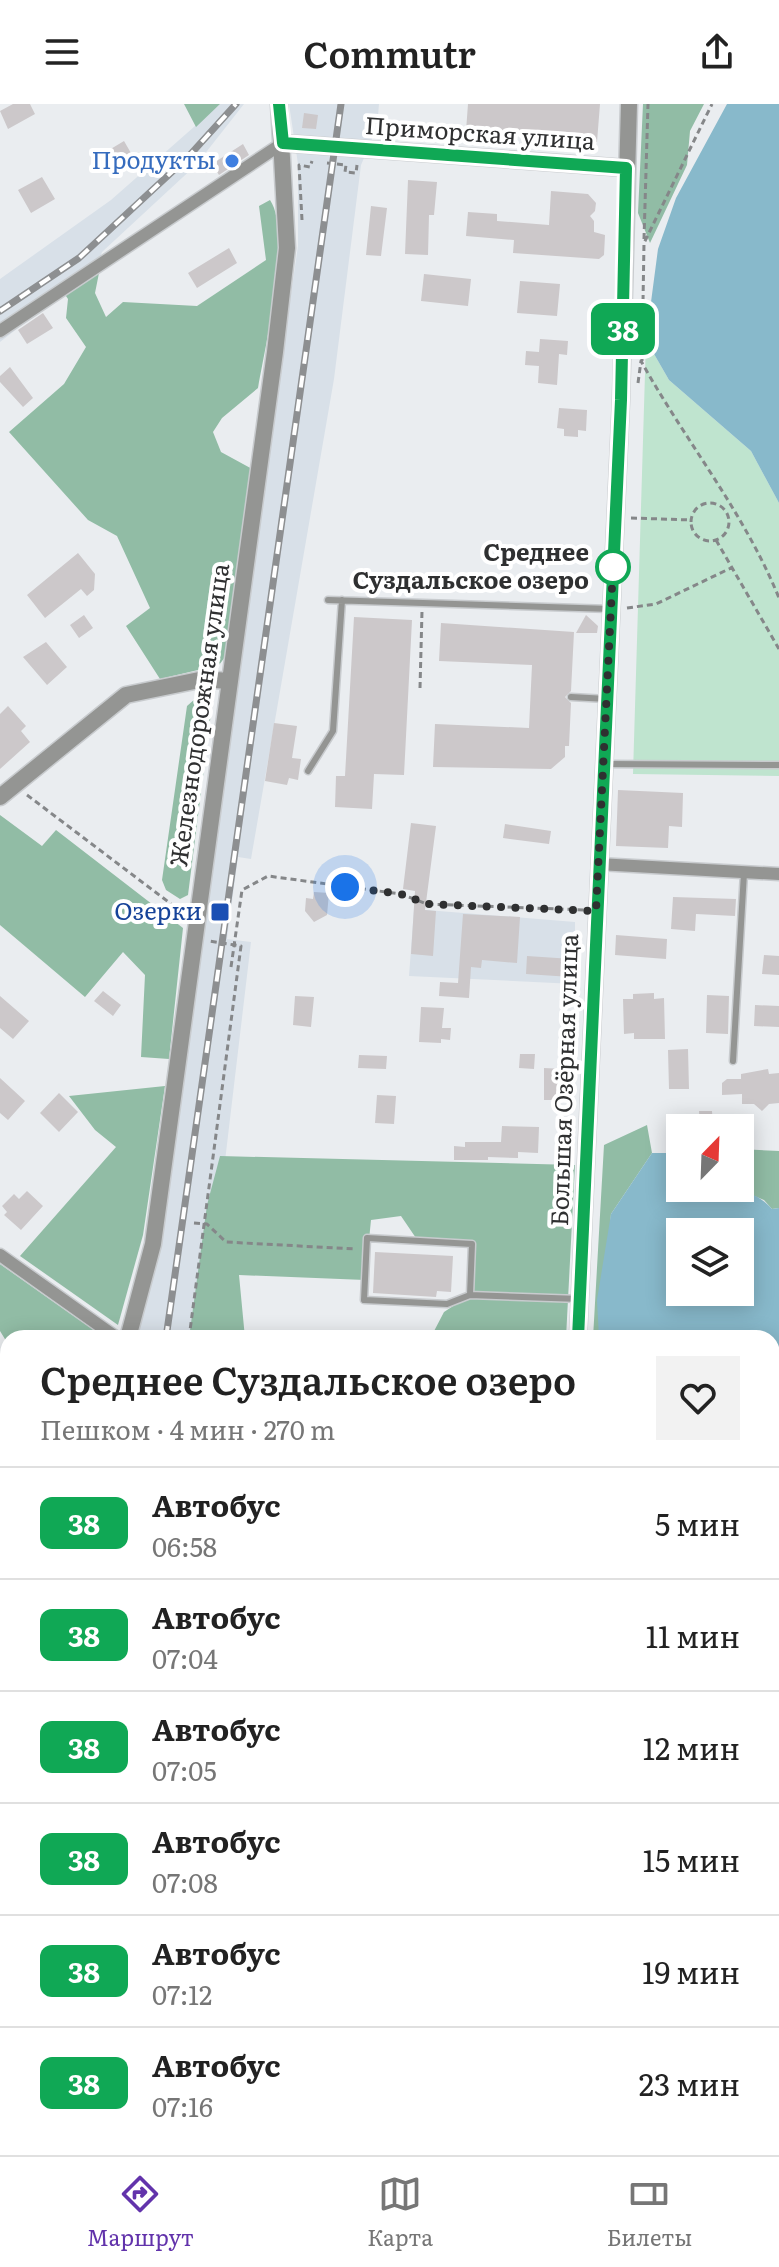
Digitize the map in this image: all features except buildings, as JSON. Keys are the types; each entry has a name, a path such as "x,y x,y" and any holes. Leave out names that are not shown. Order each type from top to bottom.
{"street":[{"name":"Железнодорожная улица","path":"130,1330 153,1244 287,248 279,104"},
{"name":"Большая Озёрная улица","path":"578,1330 621,400 629,104"},
{"name":"Приморская улица","path":"283,143 626,168"},
{"path":"0,331 283,143"},
{"path":"204,679 225,667 232,658"},
{"path":"0,797 126,695 204,679 228,681"},
{"path":"598,864 779,874"},
{"path":"0,1255 106,1330"}],"lane":[{"path":"328,600 611,609"},
{"path":"308,771 333,731 342,600"},
{"path":"571,697 607,699"},
{"path":"603,764 779,765"},
{"path":"733,1061 744,873"},
{"path":"470,1295 472,1244 367,1238 364,1300 447,1304 470,1295 580,1299"}],"path":[{"path":"621,400 636,394 641,361 648,104"},
{"path":"644,243 712,104"},
{"path":"301,233 299,165 310,167 311,161 346,165 345,172 356,173 360,151"},
{"path":"641,361 672,417 736,509 779,598"},
{"path":"706,503 718,505 727,513 726,532 716,540 698,537 691,520 696,509 706,503"},
{"path":"727,513 736,509"},
{"path":"615,517 691,520"},
{"path":"716,540 779,649"},
{"path":"611,609 656,604 733,567"},
{"path":"420,688 422,603"},
{"path":"13,785 184,914 183,925"},
{"path":"231,967 242,890 268,876 401,894 427,904 596,911"},
{"path":"190,1330 207,1224 241,946 205,940"},
{"path":"194,1223 207,1224 226,1242 366,1249"}],"shaded area":[{"path":"220,104 244,104 196,165 102,252 97,267 0,342 0,279 111,200"},
{"path":"289,104 379,104 377,127 361,165 334,379 251,859 238,857 227,939 251,942 205,1330 134,1330 196,938 298,246 298,164"},
{"path":"414,909 575,922 575,984 409,976"}],"green space":[{"path":"184,104 220,104 196,127"},
{"path":"643,104 704,104 690,131 687,165 650,243 638,213"},
{"path":"270,200 276,216 278,263 258,388 222,418 213,432 221,452 254,470 228,653 219,665 160,679 126,626 150,608 117,536 88,520 9,432 64,384 86,347 66,318 68,299 64,293 100,268 95,293 106,317 123,302 197,306 266,260 259,206"},
{"path":"646,340 669,380 751,451 779,503 779,776 633,774"},
{"path":"195,699 212,705 188,895 180,899 166,890 162,880 187,706"},
{"path":"0,815 42,846 56,830 183,928 169,1059 141,1057 145,975 123,952 85,997 0,925"},
{"path":"165,1086 143,1235 118,1325 20,1256 116,1147 95,1130 69,1096"},
{"path":"647,1125 652,1153 611,1214 602,1330 593,1330 604,1145"},
{"path":"754,1150 779,1151 779,1208 772,1209 764,1200 754,1196"},
{"path":"220,1156 575,1165 566,1330 435,1330 444,1312 470,1295 472,1244 418,1241 401,1216 371,1220 365,1280 239,1275 244,1330 190,1330 207,1205"},
{"path":"0,1264 94,1330 0,1330"}],"water":[{"path":"727,104 779,104 779,503 751,451 669,380 646,340 658,249 676,198"},
{"path":"652,1153 666,1153 666,1202 754,1202 754,1196 772,1209 779,1208 779,1330 599,1330 597,1300 611,1214"}],"railway":[{"path":"0,311 79,258 188,157 236,104"},
{"path":"167,1330 341,104"}],"bus line":[{"name":"38","path":"279,104 283,143 626,168 621,400 578,1330"}],"place":[{"name":"Продукты","path":"232,161"},
{"name":"Среднее Суздальское озеро","path":"613,567"},
{"name":"Озерки","path":"220,912"}],"route":[{"path":"345,887 401,894 427,904 596,911 613,567"}]}
